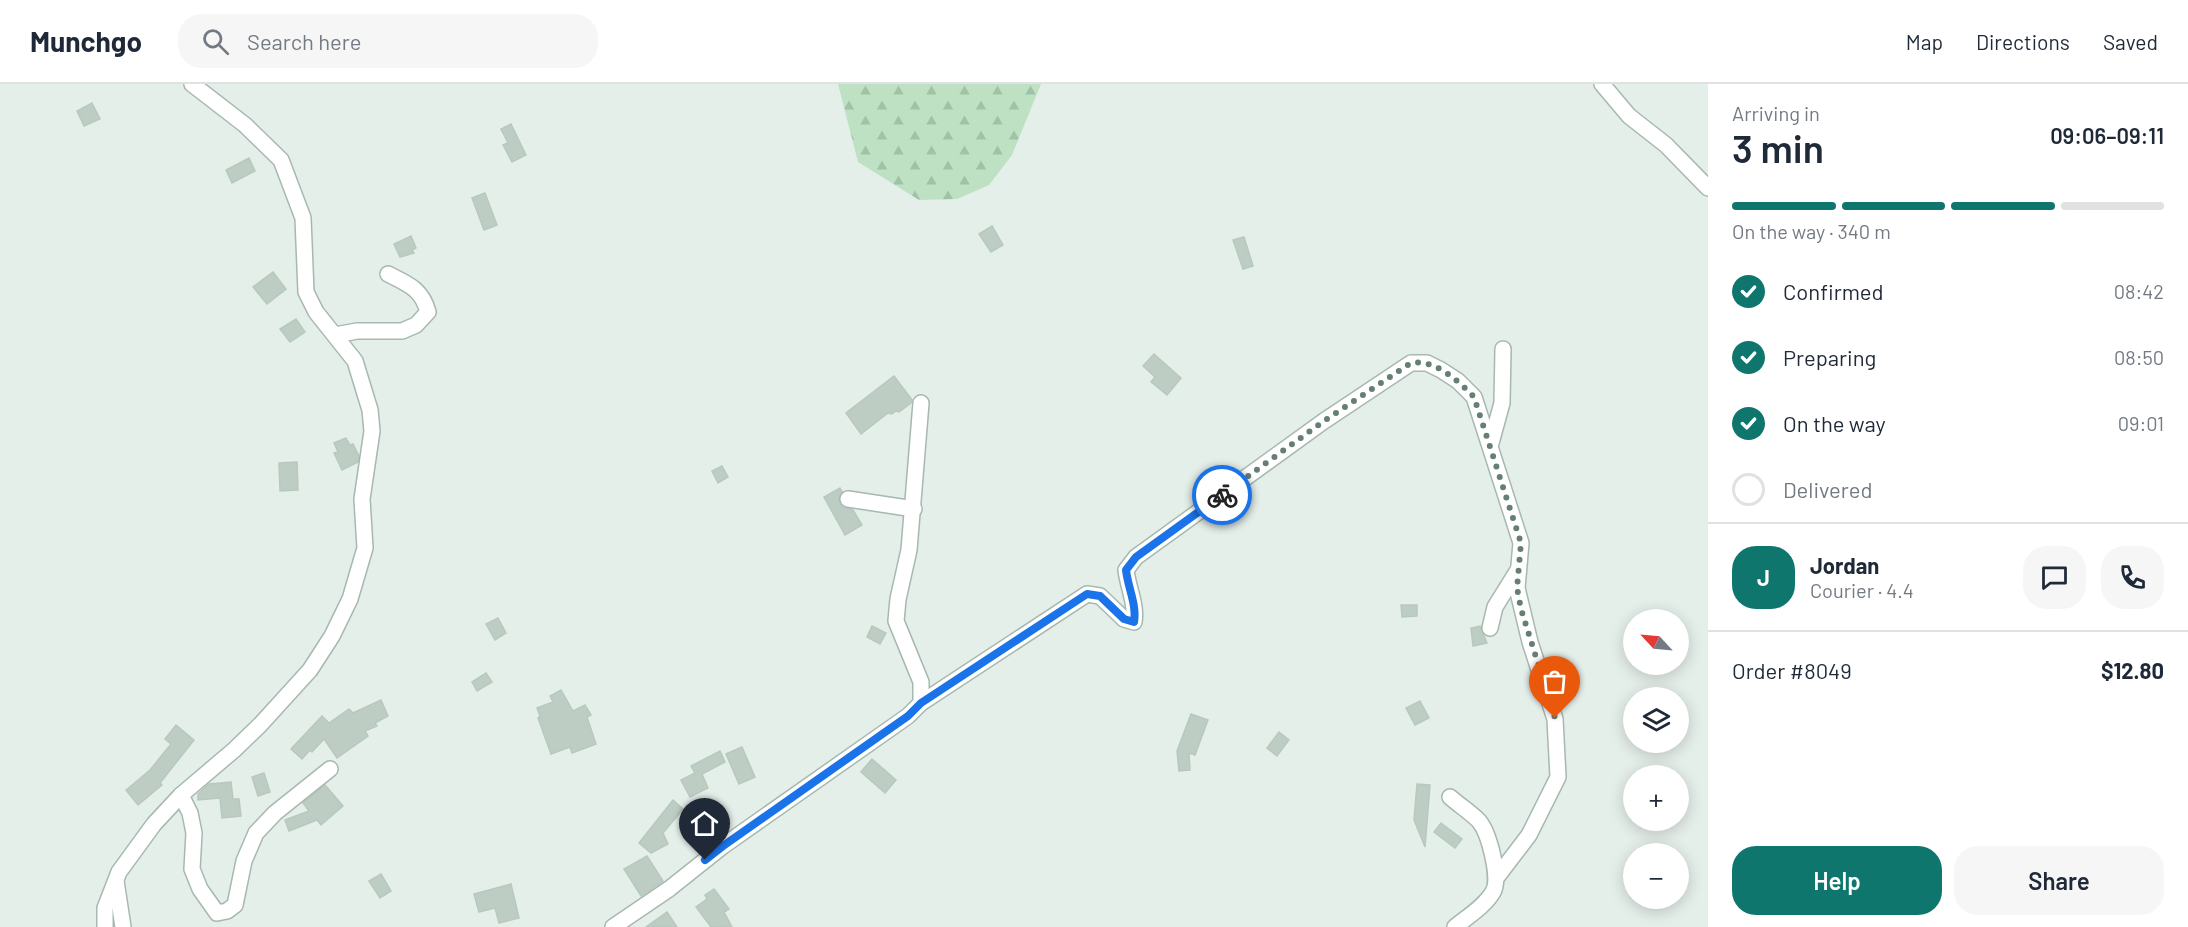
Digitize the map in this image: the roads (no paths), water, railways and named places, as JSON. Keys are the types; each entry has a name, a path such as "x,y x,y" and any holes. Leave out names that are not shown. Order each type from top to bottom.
{"street":[{"path":"105,927 105,908 119,872 144,837 181,795 234,750 310,670 332,636 357,582 365,548 362,499 372,431 370,410 355,361 316,312 306,292 303,218 281,160 244,125 192,84"},
{"path":"1602,84 1629,116 1666,145 1708,188"},
{"path":"335,335 357,331 402,331 416,325 428,312 425,299 410,285 388,274"},
{"path":"1491,443 1502,403 1503,349"},
{"path":"614,927 669,890 723,846 908,716 921,703 1087,594 1100,596 1124,619 1134,622 1136,611 1128,589 1126,570 1136,557 1324,421 1411,363 1427,363 1441,370 1458,381 1474,397 1491,443 1521,543 1517,588 1521,609 1555,718 1558,777 1529,835 1497,877"},
{"path":"921,403 914,509 896,621 921,682 921,703"},
{"path":"848,500 914,509"},
{"path":"1490,628 1495,607 1518,570"},
{"path":"181,795 190,813 194,833 192,869 200,889 217,913 227,911 236,904 248,851 263,824 330,769"},
{"path":"1450,797 1480,823 1493,856 1497,877 1494,891 1486,902 1455,927"},
{"path":"116,881 123,927"}]}
